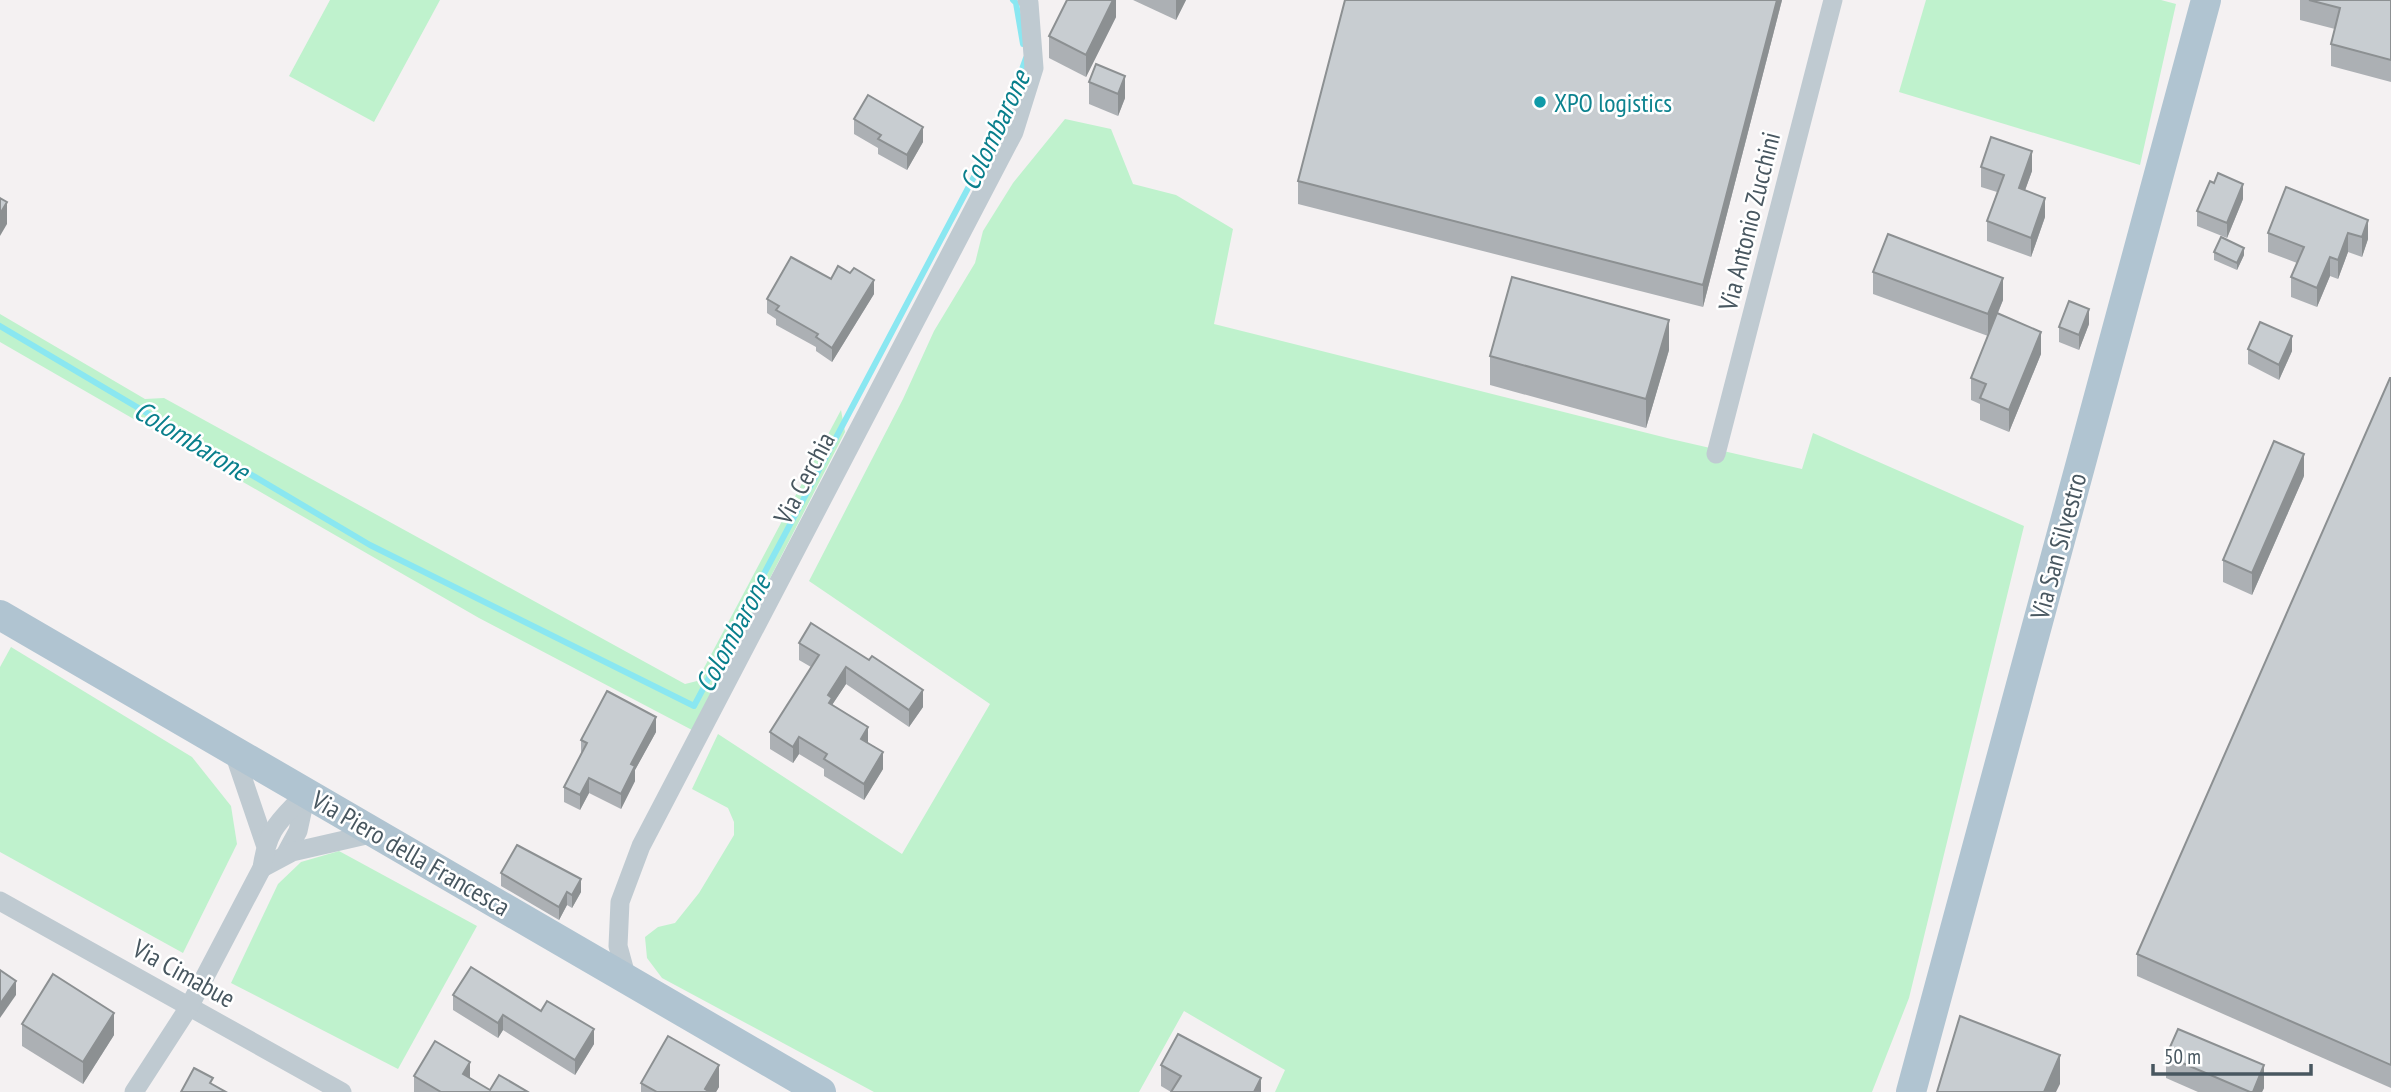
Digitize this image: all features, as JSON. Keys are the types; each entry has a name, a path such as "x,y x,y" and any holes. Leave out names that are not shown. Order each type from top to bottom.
{"main road":[{"name":"Via San Silvestro","path":"1911,1092 2206,0"},
{"name":"Via Piero della Francesca","path":"0,615 821,1092"}],"street":[{"name":"Via Cerchia","path":"627,979 618,946 620,902 641,846 1014,132 1034,68 1027,0"},
{"name":"Via Antonio Zucchini","path":"1716,454 1833,0"},
{"path":"233,750 265,844"},
{"path":"134,1092 189,1007 262,868 265,844 274,827 306,793"},
{"path":"285,855 298,831 306,793"},
{"path":"262,868 285,855 374,833"},
{"name":"Via Cimabue","path":"0,901 342,1092"}],"green space":[{"path":"330,0 440,0 374,122 289,76"},
{"path":"1926,0 2161,0 2176,4 2140,165 1899,92"},
{"path":"1065,119 1111,129 1133,184 1176,195 1233,229 1214,324 1671,439 1802,469 1813,433 2024,526 1909,998 1872,1092 1275,1092 1285,1070 1184,1011 1139,1092 874,1092 662,978 647,958 645,937 658,927 675,923 699,893 734,835 734,822 728,808 692,789 718,734 902,854 990,704 809,581 903,399 934,331 975,263 983,231 1013,183"},
{"path":"0,314 145,399 164,398 685,684 697,681 841,410 845,432 692,730 479,618 0,342"},
{"path":"11,647 192,757 231,806 237,844 183,953 0,852 0,667"},
{"path":"339,851 477,926 398,1069 231,983 278,884 301,862"}],"building":[{"path":"1067,0 1113,0 1086,55 1049,36"},
{"name":"XPO logistics","path":"1345,0 1777,0 1703,285 1298,181"},
{"path":"2309,0 2391,0 2391,60 2331,44 2340,8"},
{"path":"1096,64 1125,76 1118,94 1089,82"},
{"path":"868,95 923,127 907,155 878,139 881,135 854,119"},
{"path":"1991,137 2032,151 2019,188 2045,198 2031,238 1987,221 2004,175 1981,167"},
{"path":"2218,173 2243,184 2227,223 2197,211 2210,181 2214,183"},
{"path":"2286,187 2368,220 2362,237 2348,233 2338,260 2330,257 2317,288 2291,277 2304,247 2268,233"},
{"path":"0,198 7,202 0,214"},
{"path":"1888,234 2003,278 1988,314 1873,272"},
{"path":"2221,237 2244,248 2237,263 2214,252"},
{"path":"791,257 831,279 838,266 850,273 854,268 874,280 832,348 816,337 818,334 776,310 779,306 767,299"},
{"path":"1512,277 1669,320 1646,399 1490,356"},
{"path":"2069,301 2089,309 2079,335 2059,327"},
{"path":"1997,313 2041,332 2009,410 1980,398 1986,384 1971,378"},
{"path":"2260,322 2292,336 2279,365 2248,349"},
{"path":"2391,378 2391,1065 2137,954"},
{"path":"2274,441 2304,454 2252,573 2223,560"},
{"path":"811,623 869,660 872,656 923,690 909,710 846,667 828,695 832,698 829,703 868,727 861,739 883,752 864,784 824,759 827,754 799,737 793,747 770,732 819,655 799,643"},
{"path":"607,691 656,717 631,764 635,766 621,794 589,778 580,795 564,787 587,743 581,740"},
{"path":"517,845 581,879 572,895 567,892 559,907 501,873"},
{"path":"471,967 541,1011 547,1001 594,1029 575,1060 503,1015 498,1023 453,995"},
{"path":"0,970 16,981 0,1004"},
{"path":"53,974 114,1013 83,1062 22,1024"},
{"path":"1960,1016 2060,1055 2044,1092 1937,1092"},
{"path":"2178,1029 2264,1065 2253,1092 2166,1056"},
{"path":"1178,1034 1261,1078 1254,1092 1171,1092 1181,1076 1161,1065"},
{"path":"668,1036 719,1065 705,1089 710,1092 657,1092 641,1083"},
{"path":"435,1041 470,1062 463,1074 490,1090 499,1075 528,1092 441,1092 414,1076"},
{"path":"194,1068 213,1078 210,1083 226,1092 181,1092"}],"waterway":[{"name":"Colombarone","path":"1013,0 1016,3 1023,44"},
{"name":"Colombarone","path":"0,326 370,545 694,706 1003,122 1026,58"}],"place":[{"name":"XPO logistics","path":"1540,102"}]}
